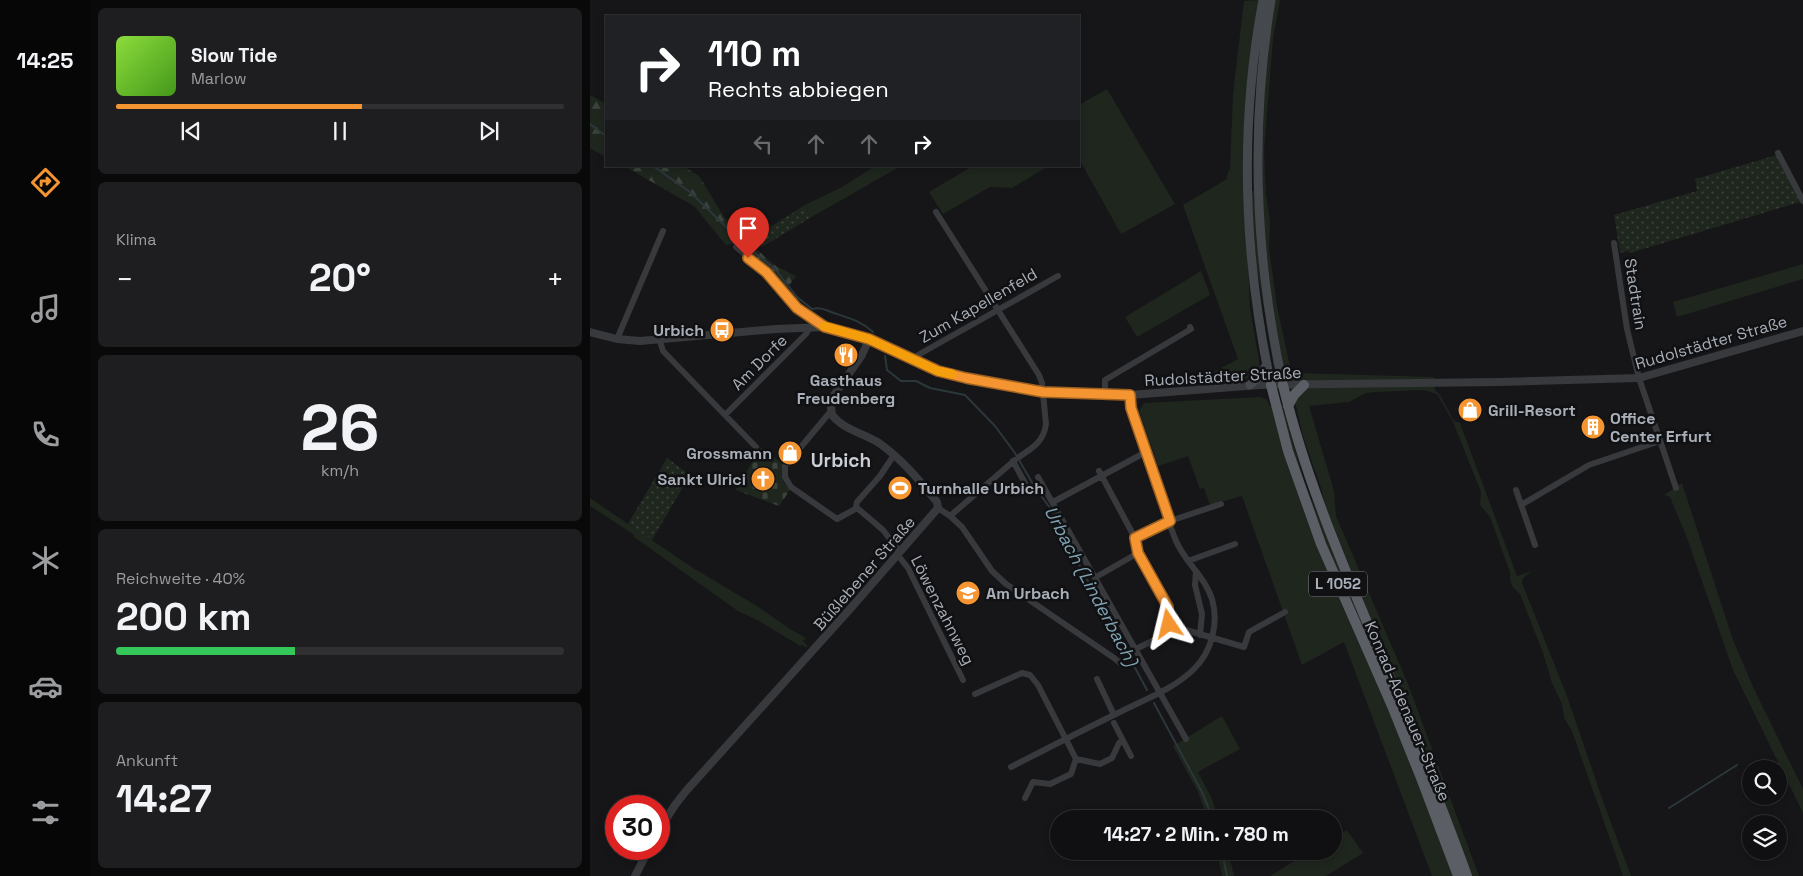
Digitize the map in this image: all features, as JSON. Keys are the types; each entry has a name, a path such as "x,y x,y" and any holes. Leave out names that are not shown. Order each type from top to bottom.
{"highway":[{"name":"Konrad-Adenauer-Straße","path":"1271,385 1288,451 1321,544 1392,706 1458,876"},
{"name":"Konrad-Adenauer-Straße","path":"1283,385 1307,469 1331,537 1425,765 1467,876"},
{"path":"1288,406 1294,395 1304,385"}],"main road":[{"name":"Konrad-Adenauer-Straße","path":"1263,0 1253,67 1248,131 1248,181 1253,272 1259,321 1271,385"},
{"name":"Konrad-Adenauer-Straße","path":"1272,0 1262,72 1258,137 1258,190 1260,234 1266,288 1283,385"},
{"path":"1250,385 1260,376 1267,364"}],"street":[{"path":"1778,153 1803,202"},
{"path":"936,212 1039,375 1043,392 1046,424 1045,432 1037,444 1016,459 950,516"},
{"path":"617,339 663,230"},
{"name":"Stadtrain","path":"1614,243 1626,330 1639,378 1676,488"},
{"path":"736,247 766,272 797,308 825,327"},
{"name":"Zum Kapellenfeld","path":"915,361 918,355 1058,276"},
{"name":"Am Dorfe","path":"725,415 806,334 810,327"},
{"name":"Rudolstädter Straße","path":"590,332 617,339 660,341 776,329 825,327 869,339 938,371 966,378 1043,392 1130,395 1250,385 1639,378 1803,331"},
{"path":"1105,395 1105,380 1191,329 1190,327"},
{"path":"869,339 862,355 832,398 831,411 785,466 784,472 787,482 791,487 837,519 857,508 857,502 880,476 894,455"},
{"path":"660,341 663,351 756,447"},
{"path":"1011,767 1160,692 1181,679 1194,669 1206,652 1212,638 1214,613 1212,598 1205,584 1176,541 1131,408 1130,395"},
{"path":"831,411 843,425 869,438 894,455 906,466 937,502 938,508 950,516 968,536 992,571 1006,584 1120,663"},
{"path":"1521,505 1589,465 1660,441"},
{"path":"1053,502 1101,473 1146,452"},
{"path":"1016,459 1026,485"},
{"path":"1101,473 1135,538 1138,553 1168,607 1169,624 1160,636 1136,649"},
{"path":"1038,477 1186,739"},
{"path":"1516,490 1535,545"},
{"path":"1135,538 1170,521 1221,504"},
{"name":"Löwenzahnweg","path":"857,508 883,530 908,568 963,680"},
{"name":"Büßlebener Straße","path":"670,812 686,791 827,635 938,508"},
{"path":"1188,561 1235,544"},
{"path":"1096,577 1138,553"},
{"path":"1196,572 1195,585 1202,614 1200,635"},
{"path":"1169,624 1244,647 1249,632 1285,612"},
{"path":"975,694 1022,673 1030,675 1038,685 1076,759 1071,774 1050,784 1033,782 1025,798"},
{"path":"1097,679 1114,715"},
{"path":"1114,723 1130,756"},
{"path":"1076,759 1100,764 1112,758 1119,743 1123,741"},
{"path":"635,876 643,860"}],"green space":[{"path":"1259,0 1253,37 1248,259 1250,308 1260,367 1252,370 1249,378 1205,382 1206,376 1238,359 1183,205 1227,179 1230,169 1233,94 1244,1"},
{"path":"1275,0 1280,0 1273,39 1264,152 1266,194 1270,221 1269,248 1277,306 1289,362 1298,373 1434,377 1435,390 1440,395 1454,421 1460,423 1517,576 1532,571 1523,578 1522,583 1567,696 1631,876 1623,876 1572,731 1564,718 1562,704 1552,683 1543,653 1520,594 1511,582 1510,572 1490,517 1480,505 1481,492 1453,422 1437,394 1423,390 1376,392 1366,393 1349,402 1309,406 1334,491 1336,516 1408,684 1479,876 1471,876 1420,739 1325,506 1322,491 1282,365 1274,317 1263,218 1262,125 1267,54"},
{"path":"1107,89 1175,204 1121,234 1080,161 1080,104"},
{"path":"590,95 605,103 605,156 590,148"},
{"path":"1777,155 1800,202 1630,253 1628,251 1620,253 1614,215 1697,191 1695,179"},
{"path":"626,167 685,167 699,176 724,217 750,244 776,266 796,276 785,291 770,271 736,243 726,245 694,206"},
{"path":"873,167 899,167 810,218 805,205 842,187"},
{"path":"971,167 1047,167 1012,188 990,187 943,214 929,192"},
{"path":"1251,191 1254,191 1259,258 1276,367 1274,368 1256,262"},
{"path":"805,205 810,218 762,247 753,238"},
{"path":"1803,264 1803,279 1677,317 1673,302"},
{"path":"1201,271 1210,295 1137,337 1125,317"},
{"path":"1261,397 1267,400 1270,406 1273,406 1455,876 1432,876 1344,642 1302,665 1242,496 1210,505 1204,488 1200,489 1188,456 1158,466 1139,411 1144,403"},
{"path":"1279,404 1282,404 1305,484 1369,636 1390,692 1325,544 1298,470"},
{"path":"761,447 783,464 782,478 790,490 779,506 736,490"},
{"path":"667,458 690,475 652,540 628,524"},
{"path":"1682,483 1733,640 1754,689 1803,789 1803,813 1787,780 1787,760 1777,760 1733,670 1687,538 1670,497 1664,495"},
{"path":"590,498 693,568 806,638 803,641 807,648 802,645 800,646 759,621 738,611 634,537 633,534 590,506"},
{"path":"1222,716 1240,749 1198,772 1216,810 1205,810 1198,792 1173,746"},
{"path":"1347,830 1363,853 1326,876 1270,876 1296,860 1342,860 1342,833"},
{"path":"1219,860 1230,860 1234,876 1222,876"}],"waterway":[{"name":"Urbach (Linderbach)","path":"590,124 605,135"},
{"name":"Urbach (Linderbach)","path":"654,167 690,192 745,245 775,269 797,297 812,309 823,309 850,318 873,332"},
{"name":"Urbach (Linderbach)","path":"885,356 887,370 901,381 916,381 930,388 965,395 995,426 1053,512 1055,524 1066,537 1070,551 1147,690"},
{"name":"Urbach (Linderbach)","path":"1154,703 1202,792 1209,810"},
{"path":"1669,808 1737,765"},
{"name":"Urbach (Linderbach)","path":"1224,860 1227,876"}],"slow traffic":[{"path":"824,326 869,339 938,371 952,374"}],"place":[{"name":"Urbich","path":"722,330"},
{"name":"Gasthaus Freudenberg","path":"846,355"},
{"name":"Grill-Resort","path":"1470,410"},
{"name":"Office Center Erfurt","path":"1593,427"},
{"name":"Grossmann","path":"790,453"},
{"name":"Sankt Ulrici","path":"763,479"},
{"name":"Turnhalle Urbich","path":"900,488"},
{"name":"Am Urbach","path":"968,593"}],"district":[{"name":"Urbich","path":"841,460"}],"route":[{"path":"748,258 766,272 797,308 825,327 869,339 938,371 1000,385 1043,392 1130,395 1131,408 1170,521 1135,538 1138,553 1168,607 1169,624"}]}
